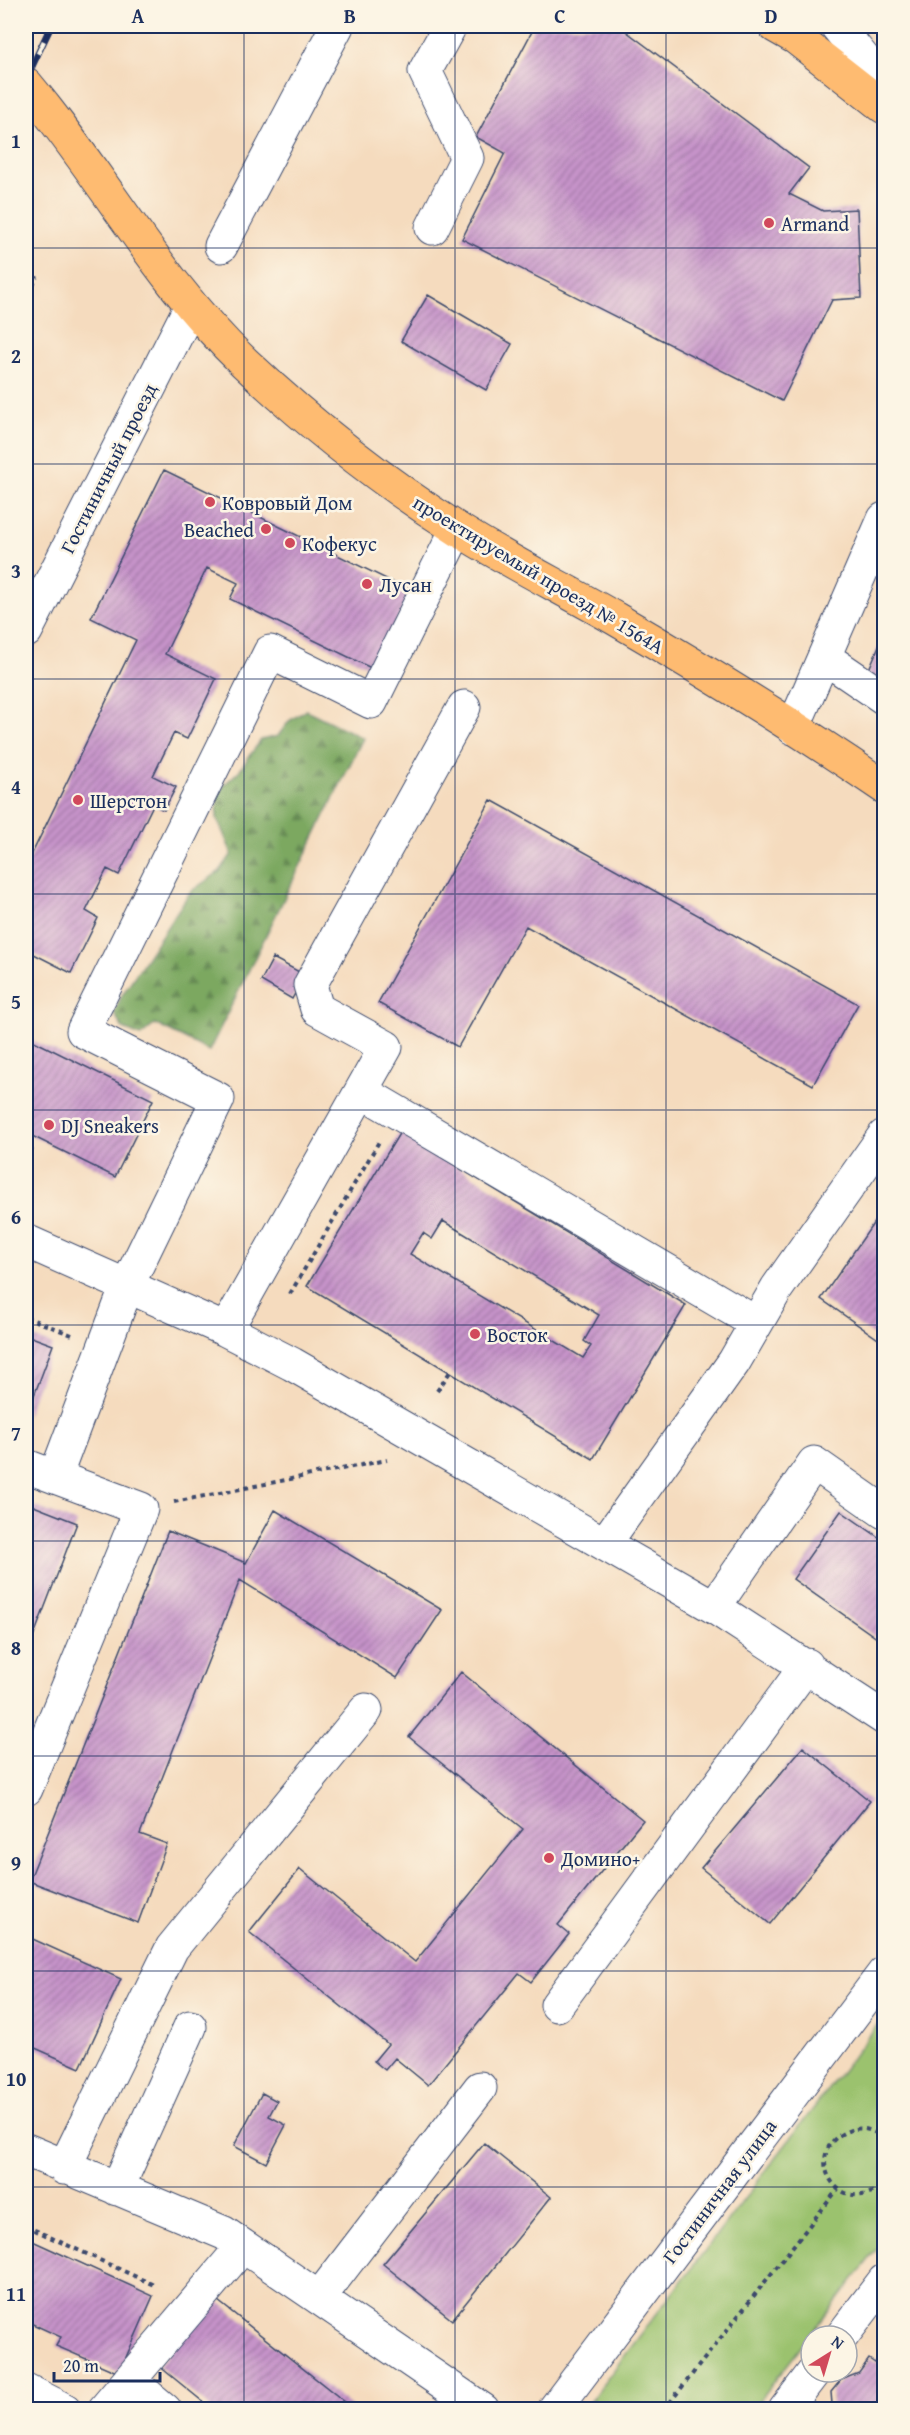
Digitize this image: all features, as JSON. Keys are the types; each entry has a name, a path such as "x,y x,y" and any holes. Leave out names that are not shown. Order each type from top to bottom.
{"main road":[{"path":"776,26 796,38 885,107"},
{"name":"проектируемый проезд № 1564А","path":"26,84 191,306 244,362 313,423 369,468 457,529 543,580 615,618 885,787"}],"street":[{"path":"221,246 337,26"},
{"path":"432,228 467,158 425,71 450,26"},
{"path":"837,26 885,84"},
{"name":"Гостиничный проезд","path":"26,631 191,306"},
{"path":"793,728 885,519"},
{"path":"26,1789 141,1509 40,1471 104,1347 127,1286 218,1099 83,1031 270,652 371,702 457,529"},
{"path":"824,657 885,698"},
{"path":"226,1330 386,1047 317,1009 310,985 464,707"},
{"path":"361,1092 756,1323"},
{"path":"605,1543 734,1362 777,1288 885,1136"},
{"path":"26,1241 226,1330 292,1364 714,1607 807,1665 885,1718"},
{"path":"714,1607 814,1463 885,1512"},
{"path":"557,2005 807,1665"},
{"path":"64,2168 172,1948 366,1710"},
{"name":"Гостиничная улица","path":"554,2409 885,1973"},
{"path":"117,2188 190,2027"},
{"path":"319,2298 480,2088"},
{"path":"26,2150 64,2168 225,2233 483,2409"},
{"path":"104,2409 243,2246"},
{"path":"855,2324 878,2302"},
{"path":"129,2380 165,2409"},
{"path":"785,2409 805,2384"},
{"path":"26,2390 65,2409"}],"path":[{"path":"26,303 37,276"},
{"path":"285,1302 396,1112"},
{"path":"26,1161 33,1147"},
{"path":"26,1317 104,1347"},
{"path":"437,1391 450,1372"},
{"path":"141,1509 394,1458"},
{"path":"885,2140 868,2129 855,2128 842,2132 832,2141 826,2153 825,2166 829,2179 838,2189 850,2195 863,2196 876,2192 885,2184"},
{"path":"880,2135 885,2130"},
{"path":"664,2409 838,2189"},
{"path":"26,2226 156,2286"}],"green space":[{"path":"306,710 363,738 209,1051 155,1024 141,1036 123,1029 114,1013 122,995 190,892 220,871 232,854 217,818 217,799 225,784 239,771 261,740 278,736 289,721"},
{"path":"884,2016 884,2240 819,2324 799,2324 799,2350 753,2409 584,2409"}],"building":[{"path":"535,26 619,26 809,168 789,194 823,211 857,209 861,298 832,300 782,401 462,239 505,153 476,137"},
{"path":"428,295 512,344 486,390 401,341"},
{"path":"164,470 411,591 373,669 230,599 238,583 207,568 165,654 216,679 187,739 174,733 153,776 176,787 164,810 153,805 119,875 107,869 86,911 98,918 71,973 26,950 26,866 136,640 91,618"},
{"path":"884,634 884,682 867,674"},
{"path":"491,800 858,1004 813,1085 526,926 458,1047 378,1003"},
{"path":"273,958 305,975 292,999 261,981"},
{"path":"26,1037 153,1100 115,1177 26,1133"},
{"path":"400,1132 686,1305 593,1459 307,1286","holes":["443,1221 599,1315 584,1341 591,1346 583,1358 410,1254 423,1233 432,1239"]},
{"path":"884,1208 884,1343 821,1299"},
{"path":"26,1335 53,1345 26,1417"},
{"path":"26,1503 77,1523 26,1656"},
{"path":"275,1510 442,1610 397,1678 240,1580 140,1834 167,1844 138,1923 29,1881 168,1531 246,1563"},
{"path":"841,1511 884,1541 884,1643 793,1579"},
{"path":"461,1672 643,1820 558,1925 569,1934 531,1982 519,1973 428,2085 395,2058 385,2070 374,2061 388,2044 249,1932 300,1869 415,1962 523,1829 409,1737"},
{"path":"803,1747 870,1801 770,1924 701,1868"},
{"path":"26,1936 121,1979 80,2068 33,2047 26,2064"},
{"path":"262,2093 277,2101 269,2116 286,2125 266,2163 234,2146"},
{"path":"484,2143 551,2197 452,2320 383,2264"},
{"path":"26,2238 153,2296 119,2373 56,2346 61,2337 26,2321"},
{"path":"213,2297 355,2410 213,2410 159,2366"},
{"path":"884,2350 884,2410 827,2410 832,2404 831,2392 838,2384 859,2384 859,2373 869,2359 875,2363"}],"railway":[{"path":"26,79 51,26"}],"place":[{"name":"Armand","path":"769,223"},
{"name":"Ковровый Дом","path":"210,502"},
{"name":"Beached","path":"266,529"},
{"name":"Кофекус","path":"290,543"},
{"name":"Лусан","path":"367,584"},
{"name":"Шерстон","path":"78,800"},
{"name":"DJ Sneakers","path":"49,1125"},
{"name":"Восток","path":"475,1334"},
{"name":"Домино+","path":"549,1858"}]}
